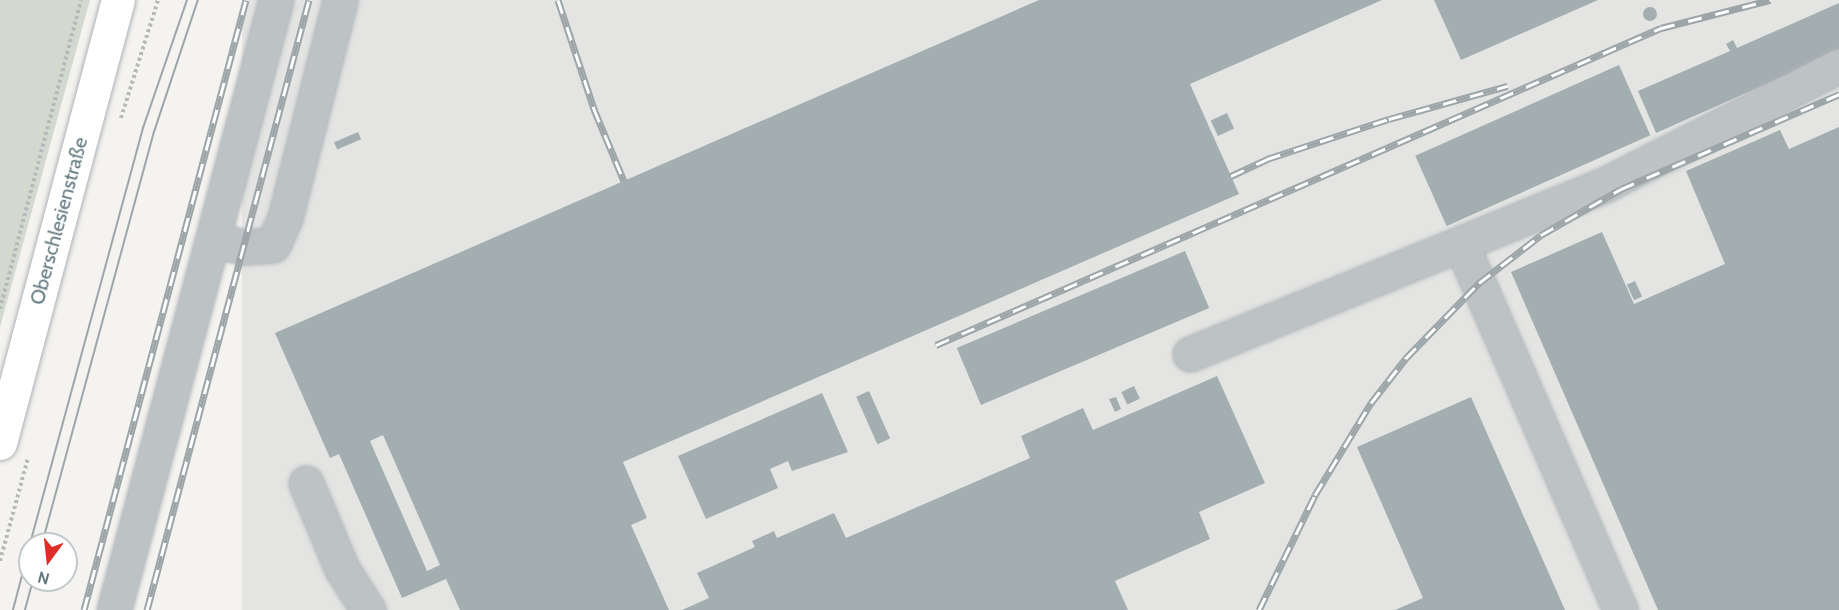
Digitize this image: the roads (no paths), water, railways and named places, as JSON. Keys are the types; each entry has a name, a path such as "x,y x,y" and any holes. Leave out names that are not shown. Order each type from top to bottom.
{"main road":[{"name":"Oberschlesienstraße","path":"0,442 118,0"}],"lane":[{"path":"114,610 276,0"},
{"path":"213,240 244,247 273,245 285,218 340,0"},
{"path":"1190,354 1462,246 1605,184 1839,66"},
{"path":"1462,246 1620,610"},
{"path":"306,483 342,569 368,610"}],"tram line":[{"path":"33,532 143,128 187,0"},
{"path":"45,532 154,132 198,0"},
{"path":"13,610 18,591"},
{"path":"25,610 30,592"}],"railway":[{"path":"84,610 246,0"},
{"path":"147,610 309,0"},
{"path":"558,0 594,109 624,181"},
{"path":"936,345 1661,28 1770,0"},
{"path":"1231,176 1267,159 1389,119 1507,86"},
{"path":"1259,610 1315,495 1371,403 1406,358 1479,283 1541,235 1621,189 1839,94"}]}
